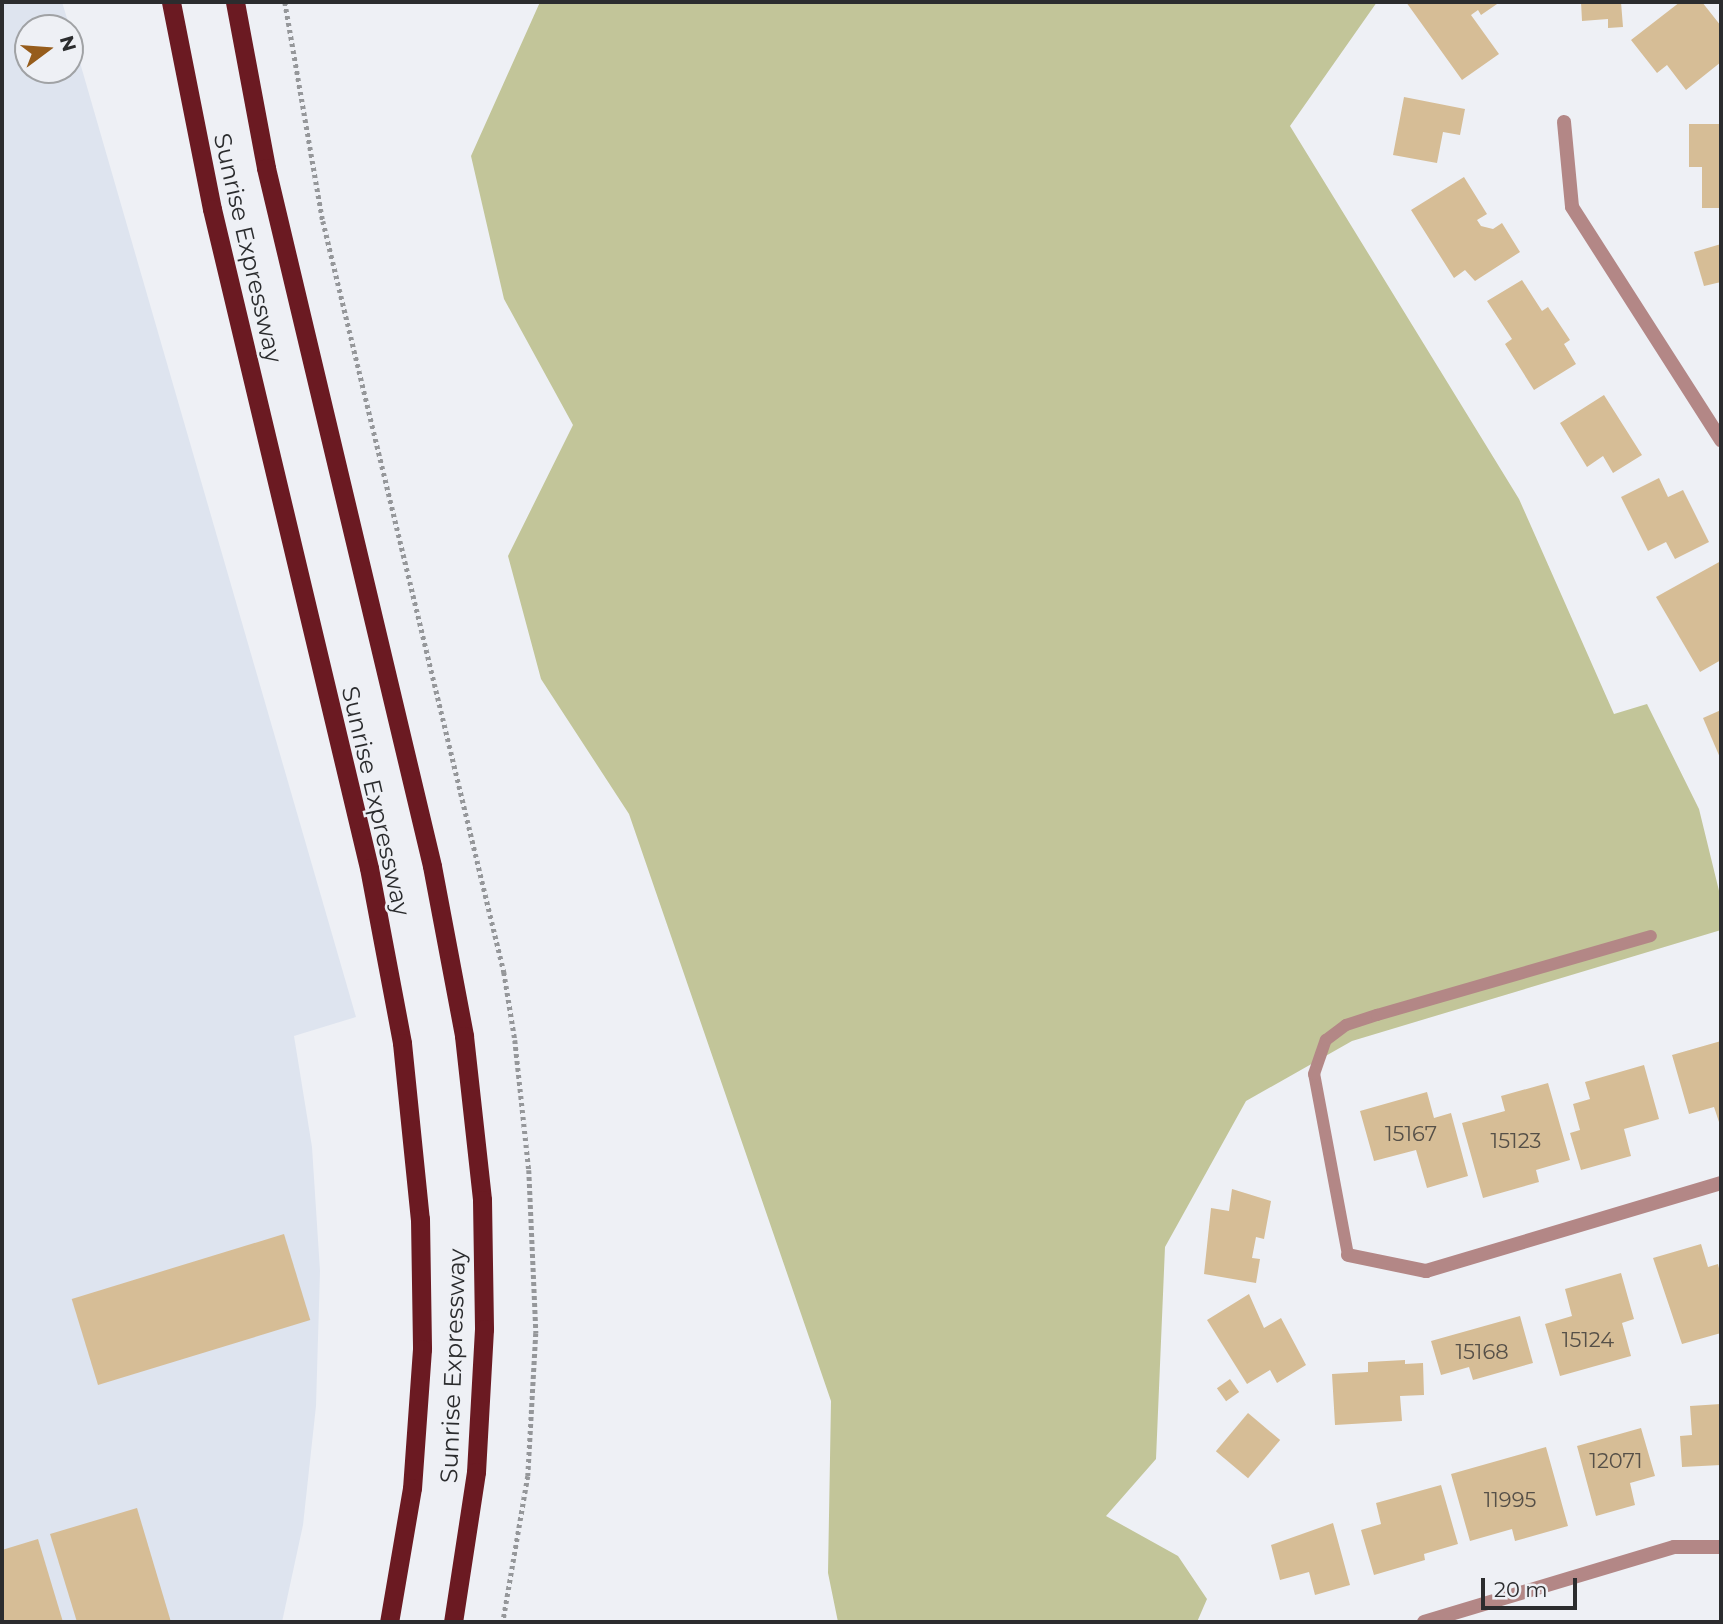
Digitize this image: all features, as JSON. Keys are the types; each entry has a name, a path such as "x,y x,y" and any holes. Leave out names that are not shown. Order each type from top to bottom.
{"highway":[{"name":"Sunrise Expressway","path":"171,2 212,209 369,869 402,1043 420,1219 422,1349 412,1488 389,1622"},
{"name":"Sunrise Expressway","path":"235,2 266,168 432,866 464,1036 482,1200 484,1329 476,1472 453,1622"}],"street":[{"path":"1564,122 1572,207 1721,440"},
{"path":"1348,1255 1426,1271 1721,1183"},
{"path":"1424,1622 1674,1547 1721,1547"}],"lane":[{"path":"1348,1255 1314,1074 1326,1040 1346,1025 1377,1015 1651,936"}],"shaded area":[{"path":"2,2 62,2 66,14 14,14 14,84 84,84 84,76 356,1017 294,1036 312,1147 320,1271 316,1406 303,1525 282,1622 2,1622"}],"green space":[{"path":"540,2 1377,2 1290,126 1519,499 1614,714 1647,704 1699,809 1721,899 1721,930 1352,1041 1246,1101 1165,1247 1156,1459 1106,1516 1178,1556 1207,1599 1197,1622 838,1622 828,1573 831,1401 629,814 541,679 508,556 573,425 504,299 471,156"}],"building":[{"path":"1406,2 1500,2 1481,15 1478,10 1471,15 1499,54 1462,80"},
{"path":"1581,2 1621,2 1623,27 1608,28 1608,19 1582,21"},
{"path":"1680,2 1702,2 1721,26 1721,62 1686,90 1667,65 1657,73 1631,40"},
{"path":"1404,97 1465,109 1460,135 1443,132 1437,163 1393,155"},
{"path":"1689,124 1721,124 1721,208 1702,208 1702,167 1689,167"},
{"path":"1464,177 1487,214 1477,220 1481,226 1493,229 1502,223 1520,252 1475,281 1465,270 1454,278 1411,210"},
{"path":"1721,244 1721,282 1704,286 1694,252"},
{"path":"1522,280 1542,311 1548,307 1570,340 1564,344 1576,364 1534,390 1505,344 1512,339 1487,301"},
{"path":"1604,395 1642,455 1613,473 1603,456 1587,467 1560,423"},
{"path":"1659,478 1668,497 1683,490 1709,542 1675,559 1666,542 1648,551 1621,497"},
{"path":"1721,561 1721,660 1700,672 1656,597"},
{"path":"1721,710 1721,760 1703,718"},
{"path":"1721,1041 1721,1128 1714,1107 1689,1114 1672,1055"},
{"path":"1644,1065 1659,1119 1624,1129 1631,1156 1581,1170 1570,1133 1580,1130 1573,1104 1590,1099 1585,1082"},
{"path":"1548,1083 1570,1160 1536,1170 1539,1182 1483,1198 1462,1123 1505,1111 1501,1096"},
{"path":"1427,1092 1434,1118 1451,1113 1468,1176 1427,1188 1416,1150 1374,1161 1360,1111"},
{"path":"1232,1189 1271,1201 1264,1239 1256,1237 1252,1258 1260,1259 1256,1283 1204,1274 1211,1208 1229,1211"},
{"path":"284,1234 310,1320 98,1385 72,1299"},
{"path":"1701,1244 1708,1267 1718,1264 1721,1277 1721,1333 1682,1344 1653,1258"},
{"path":"1621,1273 1634,1319 1622,1323 1631,1356 1560,1376 1545,1324 1572,1316 1565,1289"},
{"path":"1249,1294 1264,1328 1281,1318 1306,1365 1277,1383 1270,1370 1247,1384 1207,1320"},
{"path":"1520,1316 1533,1363 1473,1380 1469,1367 1441,1375 1431,1341"},
{"path":"1405,1360 1405,1364 1423,1363 1424,1395 1400,1396 1402,1421 1335,1425 1332,1374 1368,1372 1368,1362"},
{"path":"1230,1379 1239,1392 1226,1401 1217,1388"},
{"path":"1721,1404 1721,1465 1682,1467 1680,1436 1692,1435 1690,1406"},
{"path":"1248,1413 1280,1440 1248,1478 1216,1451"},
{"path":"1641,1428 1655,1476 1630,1483 1635,1505 1596,1516 1577,1446"},
{"path":"1546,1447 1568,1526 1515,1541 1512,1529 1470,1541 1451,1474"},
{"path":"1441,1485 1458,1544 1424,1554 1425,1560 1374,1575 1361,1530 1381,1524 1376,1503"},
{"path":"137,1508 171,1622 77,1622 50,1534"},
{"path":"1333,1523 1350,1585 1315,1595 1309,1572 1280,1580 1271,1545"},
{"path":"38,1539 63,1622 2,1622 2,1550"}]}
